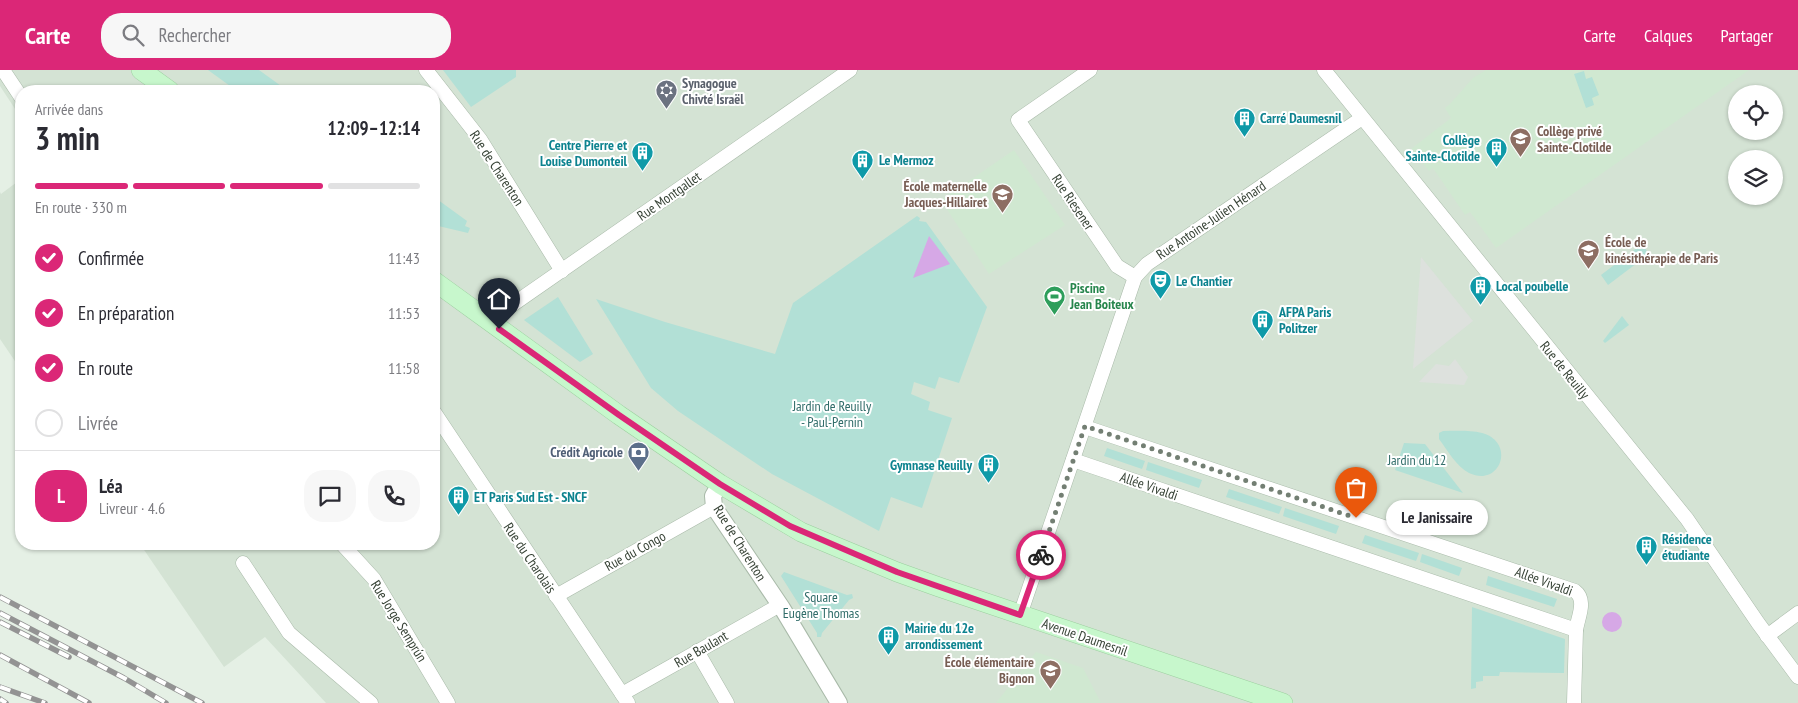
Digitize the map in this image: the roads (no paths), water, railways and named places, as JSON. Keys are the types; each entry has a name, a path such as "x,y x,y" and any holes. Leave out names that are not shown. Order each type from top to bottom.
{"main road":[{"path":"141,70 162,85"},
{"name":"Avenue Daumesnil","path":"440,285 619,415 720,484 801,532 897,572 1283,703"}],"street":[{"path":"3,70 15,88"},
{"name":"Rue de Charenton","path":"426,70 438,85"},
{"name":"Rue Riesener","path":"1090,70 1018,120 1117,266 1135,277"},
{"name":"Rue de Reuilly","path":"1324,70 1687,519 1767,636 1798,677"},
{"name":"Rue Montgallet","path":"489,321 841,73"},
{"name":"Rue de Charenton","path":"440,88 480,139 562,271"},
{"name":"Rue Antoine-Julien Hénard","path":"1020,615 1135,277 1146,264 1362,118"},
{"name":"Rue du Charolais","path":"440,421 625,699"},
{"name":"Allée Vivaldi","path":"1073,460 1576,630 1582,601 1580,595 1575,591 1085,426"},
{"name":"Rue de Charenton","path":"720,484 713,496 714,507 780,605 839,703"},
{"name":"Rue du Congo","path":"556,596 714,507"},
{"name":"Rue Jorge Semprún","path":"347,550 374,579 448,703"},
{"path":"243,563 289,633 371,703"},
{"name":"Rue Baulant","path":"625,699 697,651 780,605"},
{"path":"1767,636 1798,613"},
{"path":"1574,703 1576,630"},
{"path":"697,651 727,703"}],"railway":[{"path":"0,597 202,703"},
{"path":"0,613 124,678 166,703"},
{"path":"0,622 69,657"},
{"path":"0,655 89,703"},
{"path":"0,687 45,703"},
{"path":"0,699 6,703"}],"place":[{"name":"Synagogue Chivté Israël","path":"666,110"},
{"name":"Carré Daumesnil","path":"1244,137"},
{"name":"Collège privé Sainte-Clotilde","path":"1521,158"},
{"name":"Collège Sainte-Clotilde","path":"1496,167"},
{"name":"Centre Pierre et Louise Dumonteil","path":"643,172"},
{"name":"Le Mermoz","path":"863,179"},
{"name":"École maternelle Jacques-Hillairet","path":"1003,213"},
{"name":"École de kinésithérapie de Paris","path":"1589,269"},
{"name":"Le Chantier","path":"1160,300"},
{"name":"Local poubelle","path":"1480,305"},
{"name":"Piscine Jean Boiteux","path":"1054,315"},
{"name":"AFPA Paris Politzer","path":"1263,339"},
{"name":"Crédit Agricole","path":"639,471"},
{"name":"Gymnase Reuilly","path":"988,484"},
{"name":"ET Paris Sud Est - SNCF","path":"458,516"},
{"name":"Le Janissaire","path":"1356,518"},
{"name":"Résidence étudiante","path":"1646,566"},
{"name":"Mairie du 12e arrondissement","path":"889,655"},
{"name":"École élémentaire Bignon","path":"1050,689"}],"park label":[{"name":"Jardin de Reuilly - Paul-Pernin","path":"832,414"},
{"name":"Jardin du 12","path":"1417,460"},
{"name":"Square Eugène Thomas","path":"821,606"}]}
